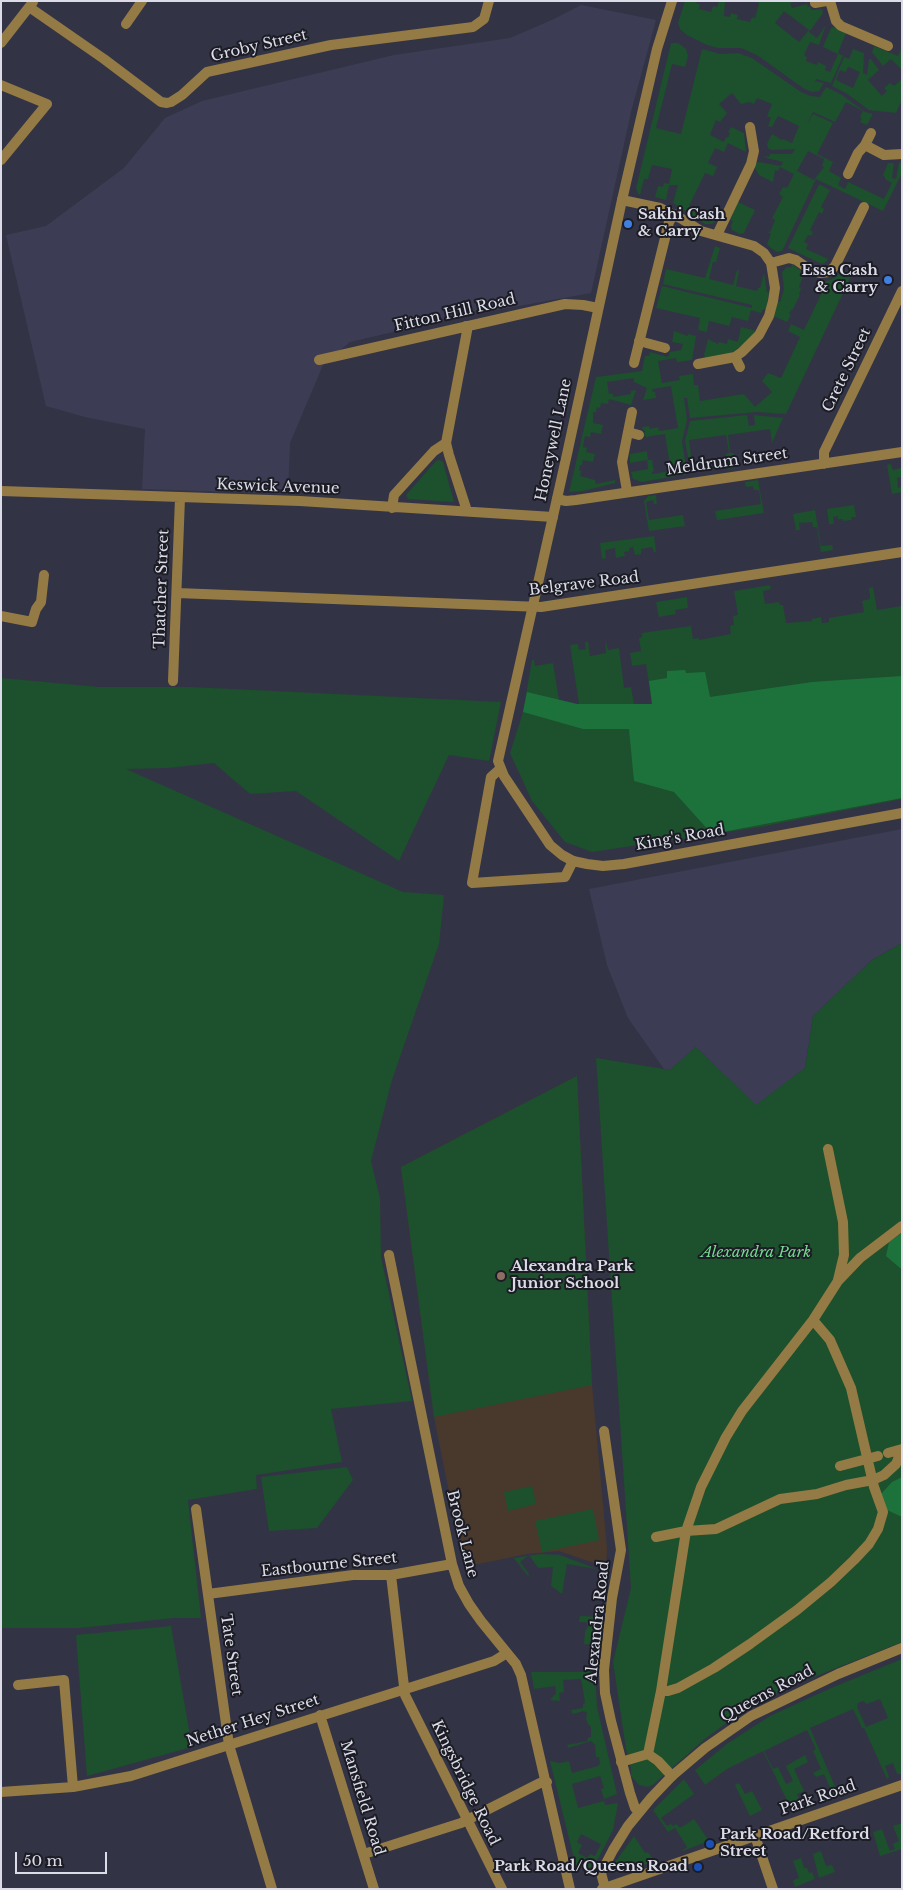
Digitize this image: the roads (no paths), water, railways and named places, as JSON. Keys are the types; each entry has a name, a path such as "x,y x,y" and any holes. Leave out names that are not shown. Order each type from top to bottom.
{"street":[{"path":"126,24 142,1"},
{"name":"Groby Street","path":"31,4 161,102 167,103 182,95 207,72 331,45 473,27 484,18 490,1"},
{"name":"Honeywell Lane","path":"573,861 565,877 472,883 491,777 500,769 498,761 622,200 658,49 672,1"},
{"path":"815,3 828,1 834,17 841,26 888,46"},
{"path":"1,43 31,4"},
{"path":"865,49 870,38"},
{"path":"1,85 46,104 1,160"},
{"path":"717,236 759,150 750,127"},
{"path":"848,174 858,153 865,145 871,133"},
{"path":"865,145 884,155 902,154"},
{"path":"622,200 660,208 674,214 701,231 754,246 764,253 771,263 775,288 769,316 759,335 735,356 698,364"},
{"path":"771,263 789,258 796,260 812,271 820,273 829,272 835,266 864,206"},
{"path":"634,363 669,222 674,214"},
{"name":"Crete Street","path":"824,464 824,452 902,291"},
{"name":"Fitton Hill Road","path":"319,360 565,304 583,304 598,308"},
{"path":"466,326 467,331 446,443 467,511"},
{"path":"639,341 665,348"},
{"path":"735,356 740,367"},
{"path":"627,491 622,462 632,412"},
{"path":"628,432 639,435"},
{"path":"392,508 394,495 434,451 446,443"},
{"name":"Meldrum Street","path":"557,499 566,501 902,452"},
{"name":"Keswick Avenue","path":"1,491 300,501 553,517"},
{"name":"Thatcher Street","path":"173,681 180,498"},
{"name":"Belgrave Road","path":"177,593 532,607 902,552"},
{"path":"1,616 32,622 36,609 41,602 44,575"},
{"path":"500,769 550,845 573,861"},
{"name":"King's Road","path":"573,861 603,866 624,864 902,813"},
{"path":"828,1149 843,1222 844,1255 838,1280"},
{"path":"648,1754 661,1691 686,1531 701,1487 726,1437 742,1411 814,1320 838,1280 860,1258 902,1226"},
{"name":"Brook Lane","path":"389,1255 452,1564 459,1586 469,1604 516,1664 521,1675 570,1889"},
{"path":"661,1691 678,1688 714,1668 750,1644 831,1582 869,1544 878,1529 883,1512 874,1487 851,1388 830,1340 814,1320"},
{"name":"Alexandra Road","path":"604,1431 621,1550 612,1598 604,1668 605,1693 621,1762 635,1808 639,1811"},
{"path":"840,1466 902,1449"},
{"path":"656,1537 716,1528 780,1499 817,1494 846,1485 873,1480 884,1475 896,1464 902,1449"},
{"name":"Tate Street","path":"196,1509 229,1745 272,1889"},
{"name":"Eastbourne Street","path":"208,1594 353,1575 391,1575 452,1564"},
{"name":"Kingsbridge Road","path":"391,1575 405,1695 502,1889"},
{"name":"Queens Road","path":"603,1888 601,1873 613,1850 639,1811 672,1776 717,1738 750,1716 838,1674 902,1648"},
{"name":"Nether Hey Street","path":"1,1792 73,1787 131,1776 494,1661 507,1653"},
{"path":"18,1685 64,1680 73,1787"},
{"name":"Mansfield Road","path":"320,1716 374,1889"},
{"path":"621,1762 648,1754"},
{"path":"648,1754 658,1761 672,1776"},
{"path":"364,1854 468,1820 540,1783 547,1782"},
{"name":"Park Road","path":"603,1888 902,1785"},
{"path":"755,1836 773,1889"}],"place":[{"name":"Sakhi Cash & Carry","path":"628,224"},
{"name":"Essa Cash & Carry","path":"888,280"},
{"name":"Alexandra Park Junior School","path":"501,1276"},
{"name":"Park Road/Retford Street","path":"710,1844"},
{"name":"Park Road/Queens Road","path":"698,1867"}],"park label":[{"name":"Alexandra Park","path":"756,1253"}]}
